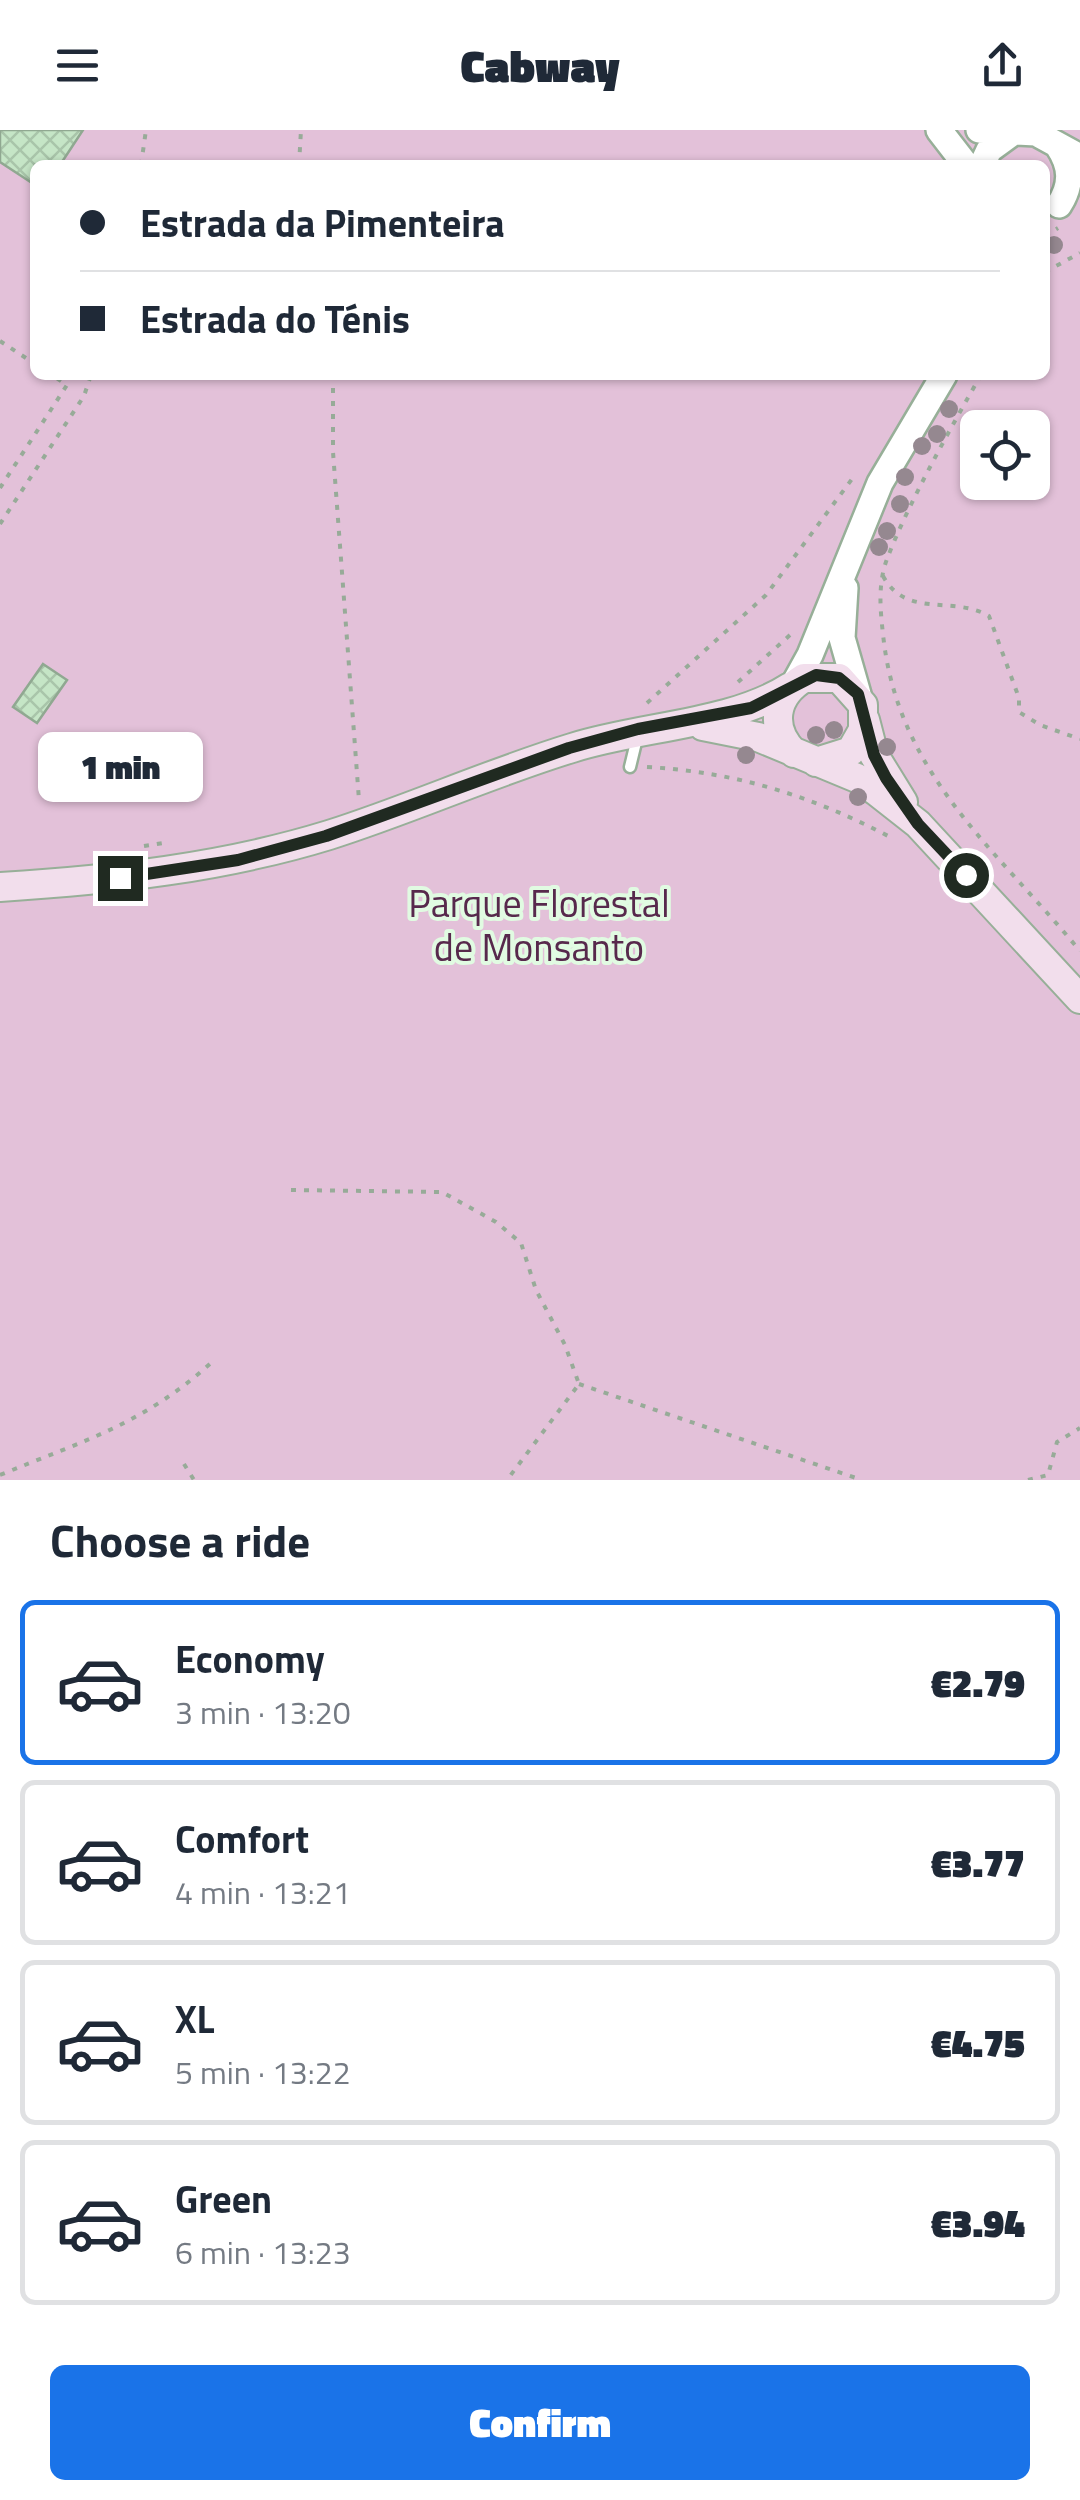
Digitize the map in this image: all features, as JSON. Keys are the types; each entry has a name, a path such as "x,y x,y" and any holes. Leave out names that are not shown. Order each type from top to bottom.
{"main road":[{"path":"682,724 751,708 792,686 828,675 861,706 874,755 918,824"},
{"path":"792,686 782,697 777,721 786,744 805,758 851,751 861,706"},
{"path":"0,887 120,878 238,860 326,836 569,748 634,719 746,734 856,778 918,824 1080,999"}],"street":[{"path":"939,130 962,160"},
{"path":"980,130 1040,137 1069,170 1066,194 1056,210"},
{"path":"984,160 989,150 1040,137"},
{"path":"792,686 888,468 941,380"},
{"path":"847,568 842,638 861,706"}],"lane":[{"path":"630,766 634,719"}],"path":[{"path":"142,160 146,130"},
{"path":"300,160 301,130"},
{"path":"1050,269 1080,253"},
{"path":"0,341 30,361"},
{"path":"0,488 68,385 60,380"},
{"path":"0,524 84,396 89,380"},
{"path":"333,380 333,452 358,800 377,795"},
{"path":"978,380 886,560 879,596 894,703 938,790 1080,951"},
{"path":"634,719 766,595 855,474"},
{"path":"883,576 901,598 924,606 948,602 972,606 989,616 1019,698 1019,712 1040,725 1080,739"},
{"path":"630,766 754,781 820,803 890,836"},
{"path":"129,848 185,840"},
{"path":"1040,952 1066,934"},
{"path":"291,1190 442,1192 496,1222 521,1244 536,1290 565,1345 579,1384"},
{"path":"0,1476 137,1419 172,1398 212,1362"},
{"path":"507,1480 579,1384"},
{"path":"579,1384 862,1480"},
{"path":"1028,1480 1048,1476 1057,1442 1080,1428"},
{"path":"184,1464 194,1480"}],"green space":[{"name":"Parque Florestal de Monsanto","path":"0,130 1080,130 1080,1480 0,1480"}],"building":[{"path":"0,130 83,130 63,160 30,160 30,182 0,162"},
{"path":"43,664 67,680 37,723 13,707"}],"route":[{"path":"120,878 238,860 326,836 569,748 638,729 682,724 751,708 816,675 839,678 858,694 874,755 886,778 918,824 966,875"}]}
